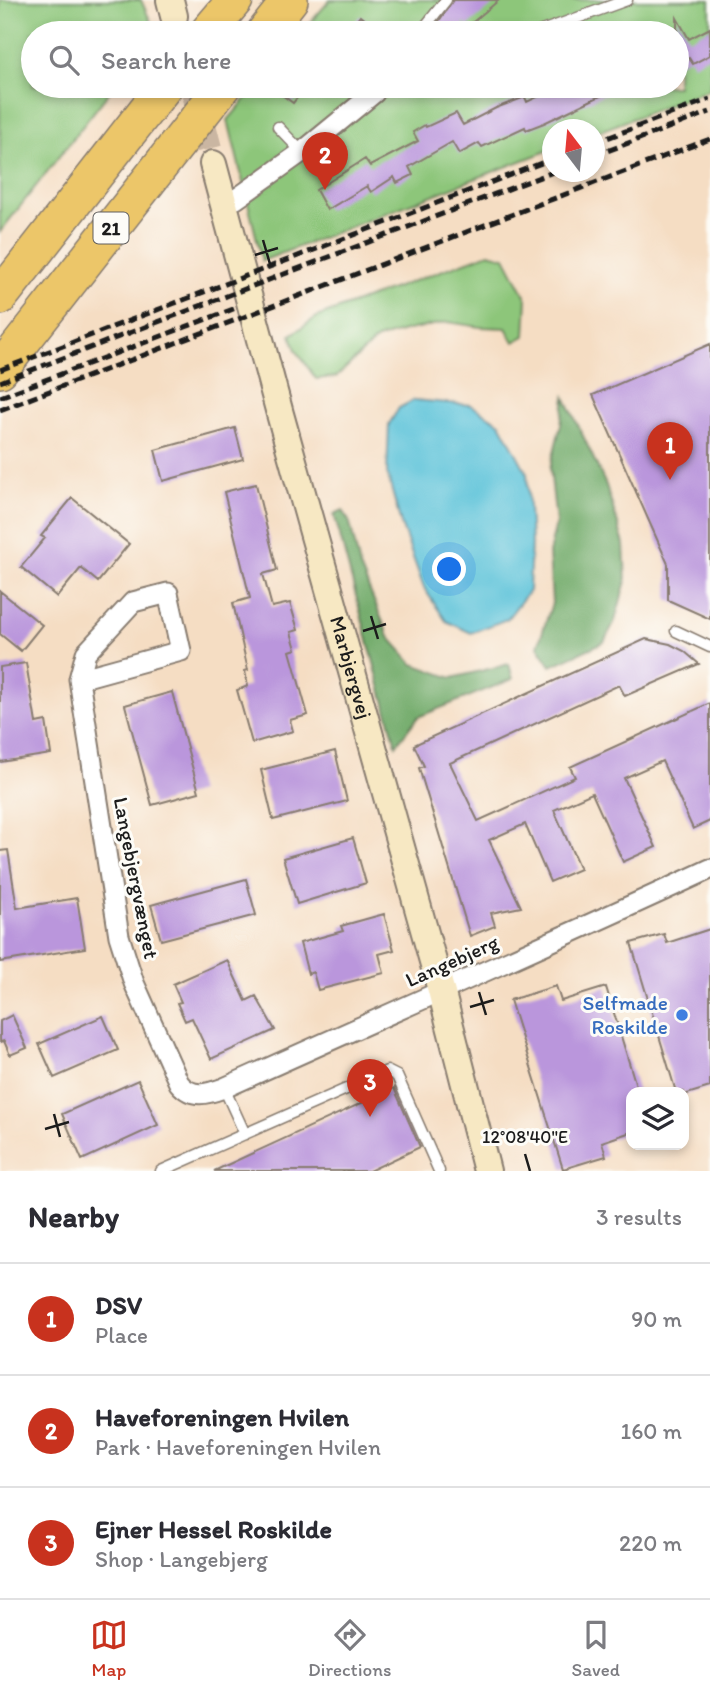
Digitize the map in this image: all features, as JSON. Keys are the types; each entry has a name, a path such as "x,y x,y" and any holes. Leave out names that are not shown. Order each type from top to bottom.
{"highway":[{"path":"217,21 235,0"},
{"path":"273,21 290,0"},
{"name":"21","path":"0,297 156,98"},
{"name":"21","path":"0,370 214,98"}],"street":[{"path":"224,202 236,198 303,152 366,98"},
{"name":"Marbjergvej","path":"213,164 441,990 487,1171"},
{"path":"168,593 181,651 79,679 86,653 133,601 168,593"},
{"name":"Langebjergvænget","path":"79,679 119,936 134,983 179,1083 191,1093 217,1091"},
{"name":"Langebjerg","path":"217,1091 563,938 710,869"}],"lane":[{"path":"429,21 446,0"},
{"path":"569,21 627,0"},
{"path":"278,127 303,152"},
{"path":"676,631 710,647"},
{"path":"161,1171 387,1071 397,1076 439,1171"},
{"path":"217,1091 244,1134"}],"green space":[{"path":"0,0 141,0 151,21 21,21 21,98 105,98 0,232"},
{"path":"330,0 710,0 710,89 689,97 689,21 312,21"},
{"path":"247,98 686,98 605,129 605,119 542,119 542,153 262,261 228,120"},
{"path":"489,253 505,257 527,299 525,336 514,342 506,328 448,322 377,339 336,377 316,379 296,350 291,335 317,317"},
{"path":"565,397 606,485 624,544 626,581 615,621 604,642 551,666 538,646 552,603 549,553 556,523 550,468"},
{"path":"343,510 350,523 360,567 389,637 413,664 452,678 509,664 513,679 418,717 396,745 334,514"}],"water":[{"path":"414,400 471,405 500,423 527,473 531,542 529,591 507,619 471,633 446,621 424,588 401,524 387,473 389,424 399,408"}],"building":[{"path":"453,0 499,0 474,21 439,21"},
{"path":"710,28 710,55 693,64 689,58 689,39"},
{"path":"525,98 527,102 535,98 596,98 552,119 542,119 542,124 526,130 525,127 482,147 479,143 459,154 452,142 409,167 413,175 397,183 394,177 371,192 367,186 327,210 316,190 365,159 370,166 418,141 413,132 425,125 426,127 456,113 463,125 496,108"},
{"path":"710,344 710,619 668,600 668,564 593,395"},
{"path":"235,428 243,459 163,481 155,450"},
{"path":"256,484 277,570 263,574 272,607 290,603 298,630 291,632 296,649 290,651 308,715 290,720 293,731 252,743 237,690 248,686 245,671 248,670 233,603 250,598 224,492"},
{"path":"72,498 129,544 98,582 81,568 57,597 21,567 45,538 41,536"},
{"path":"0,591 42,625 21,651 0,634"},
{"path":"646,639 670,644 684,651 699,664 625,696 619,685 450,763 478,821 575,777 570,767 710,703 710,821 693,829 662,761 624,778 656,847 623,862 592,793 554,810 580,869 550,882 525,824 489,840 521,907 491,913 495,926 470,936 419,768 424,766 414,745"},
{"path":"26,663 36,723 46,721 51,754 0,762 0,667"},
{"path":"172,692 199,792 152,805 125,705"},
{"path":"335,751 347,801 273,820 261,770"},
{"path":"353,838 366,883 297,904 283,858"},
{"path":"8,850 17,908 77,898 85,948 0,962 0,851"},
{"path":"246,879 256,915 161,940 151,905"},
{"path":"384,914 394,950 379,954 384,973 318,990 313,972 308,974 300,943 343,931 341,926"},
{"name":"Selfmade Roskilde","path":"710,929 710,1087 689,1093 689,1087 674,1087 631,943 664,934 667,943"},
{"path":"227,960 246,1001 256,996 275,1030 211,1059 192,1018 185,1021 173,984"},
{"path":"556,986 561,1001 606,987 636,1087 626,1087 626,1134 602,1142 606,1156 563,1169 510,1000"},
{"path":"12,1015 27,1048 10,1055 4,1041 0,1042 0,1021"},
{"path":"103,1016 118,1050 54,1078 39,1044"},
{"path":"138,1080 158,1125 82,1160 62,1114"},
{"path":"394,1088 420,1147 369,1171 214,1171"}],"tunnel":[{"path":"196,98 213,164"}],"railway":[{"path":"605,139 710,99"},
{"path":"605,152 710,112"},
{"path":"0,410 710,139"},
{"path":"0,370 542,163"},
{"path":"0,382 542,176"},
{"path":"0,397 236,308"}],"place":[{"name":"Haveforeningen Hvilen","path":"325,190"},
{"name":"DSV","path":"670,480"},
{"name":"Selfmade Roskilde","path":"682,1015"},
{"name":"Ejner Hessel Roskilde","path":"370,1117"}]}
